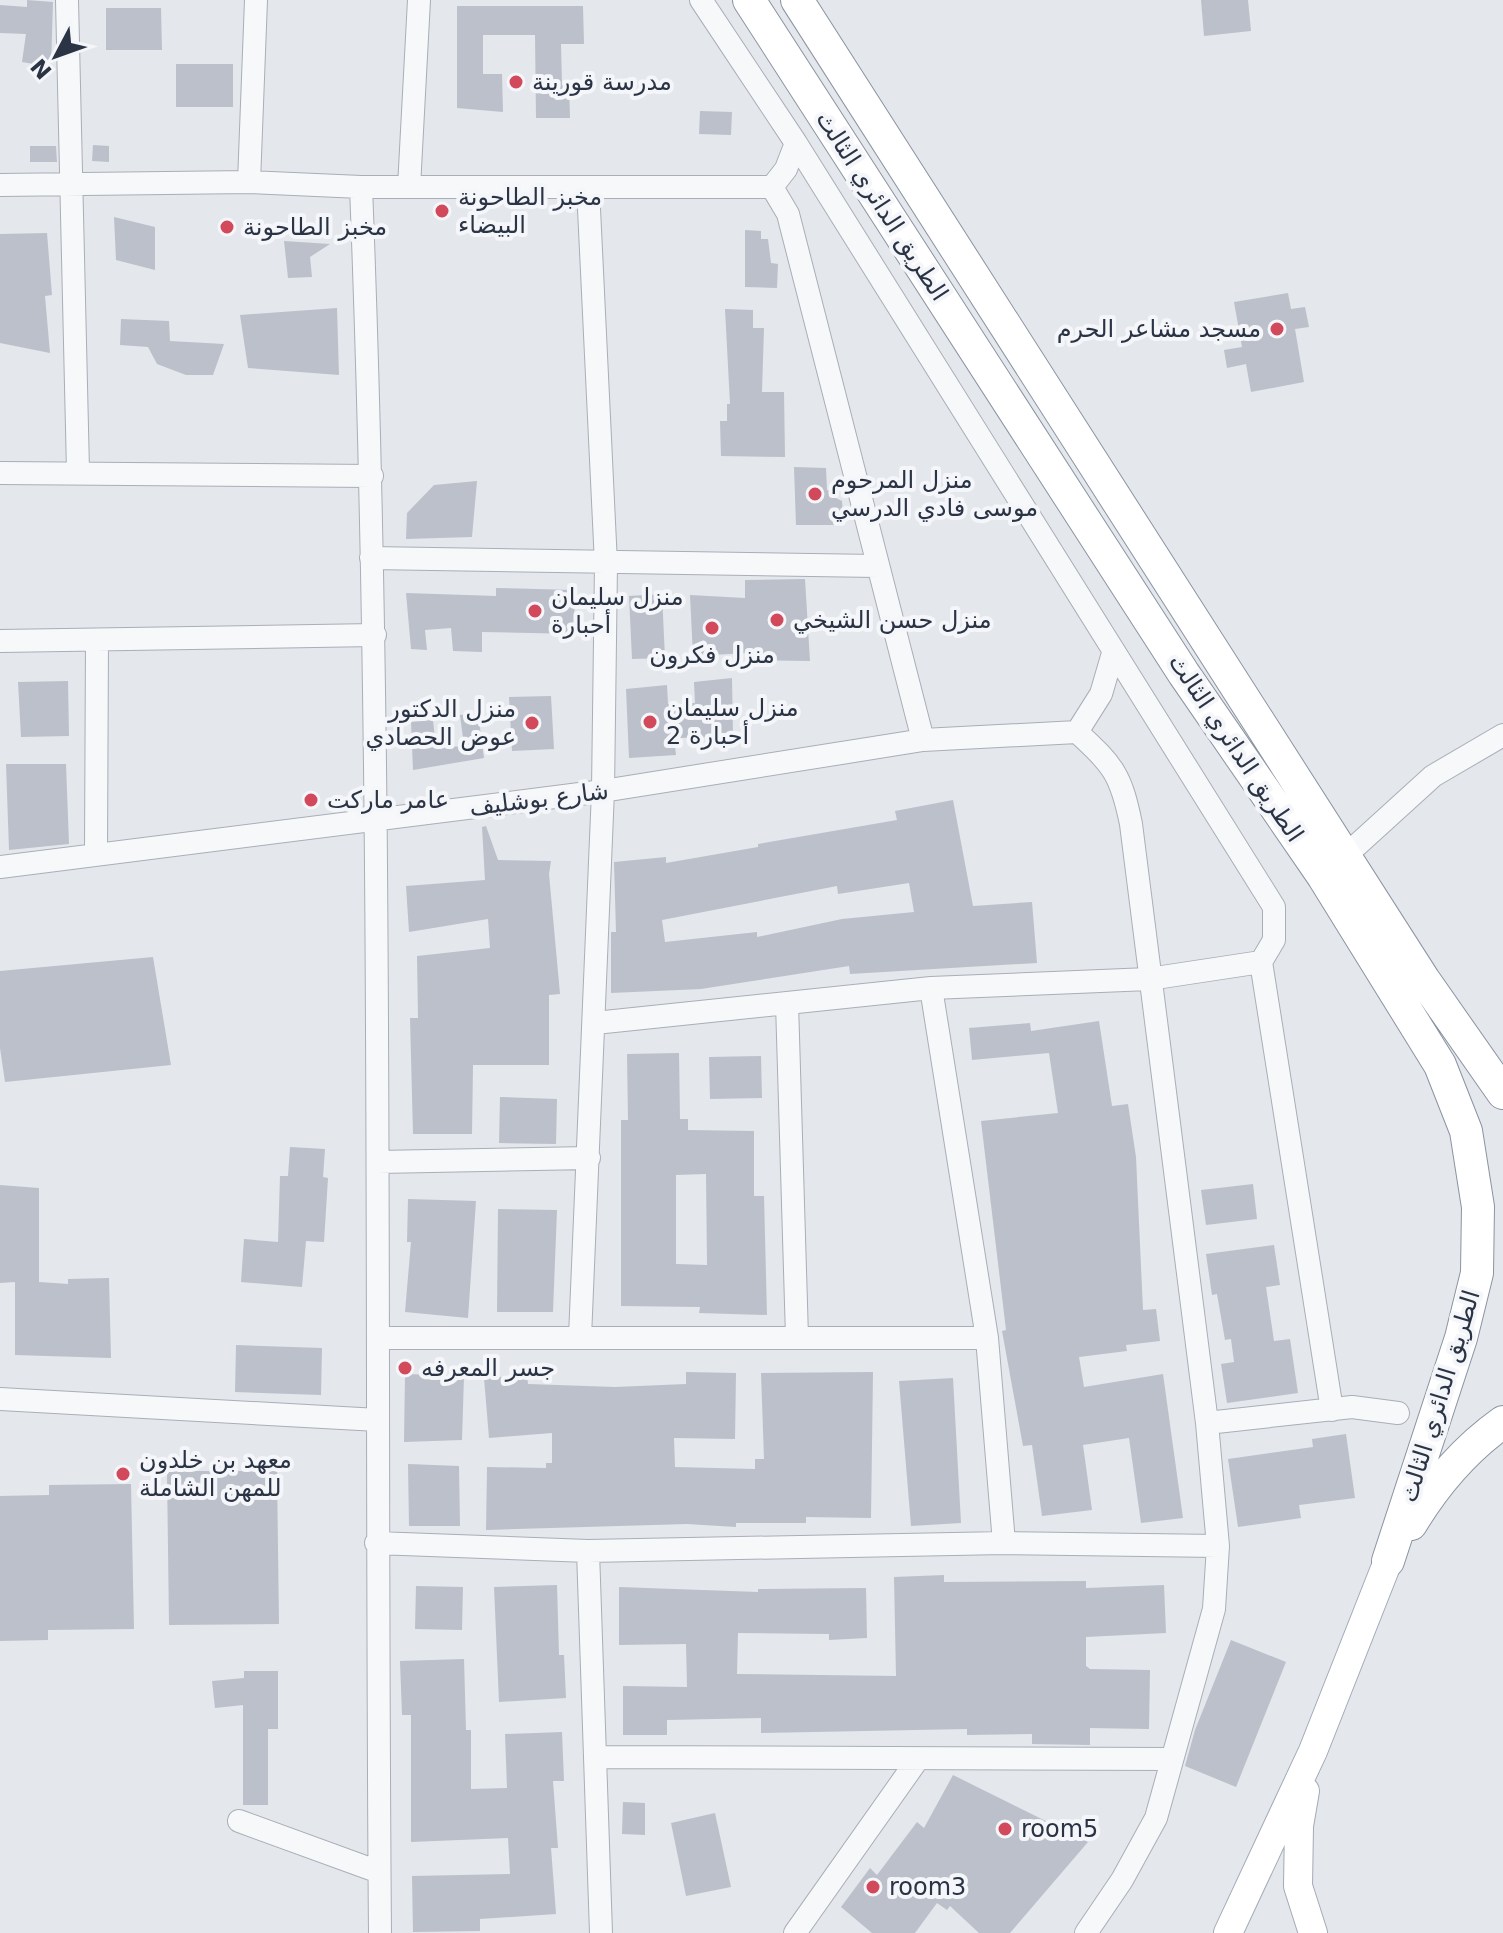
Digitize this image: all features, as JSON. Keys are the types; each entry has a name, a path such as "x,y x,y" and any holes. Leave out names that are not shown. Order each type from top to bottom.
{"highway":[{"name":"الطريق الدائري الثالث","path":"749,0 1184,674 1424,980 1503,1093"},
{"name":"الطريق الدائري الثالث","path":"797,0 1334,866 1440,1065 1466,1131 1478,1207 1477,1273 1468,1312 1388,1561"},
{"path":"1388,1561 1427,1498 1473,1444 1503,1422"}],"main road":[{"path":"1228,1933 1313,1751 1388,1561"},
{"path":"1313,1751 1299,1826 1298,1886 1313,1933"}],"street":[{"path":"67,0 78,471"},
{"path":"249,182 256,0"},
{"path":"409,187 419,0"},
{"path":"701,0 796,143 1274,907 1274,940 1261,962 1332,1410"},
{"path":"772,187 786,169 796,143"},
{"path":"0,185 249,182 361,187 588,188 763,184 772,187 788,214 923,740"},
{"path":"361,187 372,476 371,558 378,820 376,1543 380,1933"},
{"path":"580,1337 603,791 606,564 588,188"},
{"path":"0,473 78,471 372,476"},
{"path":"371,558 877,566"},
{"path":"0,641 375,635"},
{"path":"96,853 97,640"},
{"path":"1086,1933 1122,1880 1156,1818 1214,1609 1218,1546 1207,1423 1123,785 1108,760 1077,732 1101,694 1113,653"},
{"name":"شارع بوشليف","path":"0,867 603,791 923,740 1077,732"},
{"path":"1334,866 1433,776 1503,735"},
{"path":"595,1023 931,988 1149,979 1261,962"},
{"path":"931,988 987,1338 1004,1543"},
{"path":"787,1003 797,1337"},
{"path":"378,1162 589,1158"},
{"path":"378,1338 987,1338"},
{"path":"0,1399 378,1420"},
{"path":"1207,1423 1332,1410 1371,1408 1398,1413"},
{"path":"376,1543 588,1551 1004,1543 1218,1546"},
{"path":"588,1551 601,1933"},
{"path":"597,1757 1171,1759"},
{"path":"795,1933 918,1759"},
{"path":"239,1821 379,1872"}],"building":[{"path":"27,0 53,2 51,67 22,62 26,34 0,33 0,5 27,7"},
{"path":"1201,0 1248,0 1251,31 1204,36"},
{"path":"457,6 583,6 584,44 561,44 562,84 569,84 570,118 536,118 535,35 483,35 483,74 502,74 503,112 457,108"},
{"path":"106,8 161,8 162,50 106,50"},
{"path":"176,64 233,64 233,107 176,107"},
{"path":"700,111 732,112 731,135 699,134"},
{"path":"93,145 109,146 109,162 92,161"},
{"path":"30,146 56,146 57,162 30,162"},
{"path":"114,217 155,227 155,270 116,260"},
{"path":"745,230 761,231 761,239 768,239 771,263 778,264 777,288 745,287"},
{"path":"47,233 52,295 45,296 50,353 0,343 0,234"},
{"path":"284,241 330,244 310,257 312,277 288,278"},
{"path":"1288,293 1291,309 1305,307 1309,327 1295,329 1304,382 1251,392 1246,364 1227,368 1224,350 1242,347 1234,302"},
{"path":"337,308 339,375 248,368 240,315"},
{"path":"725,309 753,310 753,328 764,328 762,392 784,392 785,457 721,456 720,421 727,421 727,404 730,404"},
{"path":"121,319 169,321 170,341 224,344 213,375 186,375 157,364 148,347 120,345"},
{"name":"منزل المرحوم موسى فادي الدرسي","path":"794,467 826,468 827,490 835,491 836,498 842,501 844,525 796,525"},
{"path":"477,481 472,537 406,539 407,513 434,485"},
{"name":"منزل حسن الشيخي","path":"805,579 810,661 749,660 748,653 693,656 690,595 745,598 745,580"},
{"path":"496,588 574,590 575,634 482,632 482,652 453,651 451,628 425,630 427,650 411,649 406,593 496,596"},
{"path":"662,594 665,658 632,659 629,596"},
{"path":"732,678 733,737 674,738 676,755 629,758 626,689 667,685 668,704 695,703 694,682"},
{"path":"68,681 69,736 21,737 18,682"},
{"name":"منزل الدكتور عوض الحصادي","path":"551,696 554,749 512,751 509,697"},
{"path":"478,713 484,758 413,770 411,722 433,720 436,748 464,746 460,715"},
{"path":"6,764 66,764 69,844 9,850"},
{"path":"953,800 973,906 1032,902 1037,963 850,974 849,966 701,989 611,993 611,932 616,932 614,862 666,857 666,863 758,847 758,844 897,820 895,811","holes":["909,883 914,912 842,919 757,937 757,932 665,942 662,920 837,886 838,894"]},
{"path":"486,826 498,860 551,861 549,874 560,994 549,995 549,1065 473,1065 472,1134 413,1134 410,1018 418,1018 417,956 490,948 488,919 409,932 406,886 485,880 482,827"},
{"path":"153,957 171,1065 5,1082 0,1048 0,971"},
{"path":"1099,1021 1112,1106 1128,1104 1136,1157 1143,1310 1156,1309 1160,1341 1126,1345 1127,1351 1079,1357 1084,1387 1163,1374 1183,1518 1141,1523 1129,1438 1083,1445 1092,1510 1042,1516 1032,1445 1023,1446 1002,1331 1006,1330 981,1121 1058,1113 1049,1053 972,1060 969,1028 1030,1023 1031,1031"},
{"path":"679,1053 680,1119 688,1119 688,1130 754,1131 754,1196 764,1196 767,1315 699,1313 700,1307 621,1306 621,1120 628,1120 627,1054","holes":["706,1174 707,1265 676,1264 676,1175"]},
{"path":"761,1056 762,1098 710,1099 709,1057"},
{"path":"500,1097 557,1099 556,1144 499,1143"},
{"path":"290,1147 325,1149 323,1177 328,1178 324,1242 306,1241 302,1287 241,1282 244,1239 278,1242 280,1176 288,1176"},
{"path":"1253,1184 1257,1219 1206,1225 1201,1190"},
{"path":"0,1185 39,1188 39,1282 68,1284 68,1279 109,1278 111,1358 15,1355 15,1282 0,1283"},
{"path":"408,1199 476,1201 468,1318 405,1312 411,1242 407,1242"},
{"path":"498,1209 557,1210 553,1312 497,1312"},
{"path":"1274,1245 1280,1285 1266,1287 1274,1341 1290,1339 1298,1393 1227,1403 1221,1364 1234,1362 1231,1339 1225,1340 1217,1294 1212,1295 1206,1254"},
{"path":"236,1345 322,1348 321,1395 235,1392"},
{"path":"686,1372 736,1373 735,1439 674,1438 675,1467 755,1469 755,1459 764,1459 761,1373 873,1372 871,1518 806,1517 806,1523 736,1523 736,1527 687,1524 486,1530 487,1467 546,1468 546,1463 552,1463 552,1433 489,1438 484,1378 527,1375 528,1384 615,1387 686,1384"},
{"path":"405,1374 464,1376 462,1440 404,1442"},
{"path":"953,1378 961,1523 911,1526 899,1381"},
{"path":"1346,1434 1355,1498 1299,1505 1301,1518 1238,1527 1228,1459 1313,1447 1312,1439"},
{"path":"408,1464 459,1466 460,1526 409,1526"},
{"path":"167,1471 277,1471 279,1624 169,1625"},
{"path":"131,1484 134,1629 48,1630 48,1640 0,1641 0,1496 49,1495 49,1485"},
{"path":"944,1575 944,1582 1086,1581 1086,1588 1164,1585 1166,1633 1086,1637 1086,1666 1090,1669 1150,1670 1149,1729 1090,1728 1090,1745 1032,1744 1032,1734 967,1735 967,1729 761,1733 761,1718 667,1720 667,1735 623,1735 623,1686 687,1687 686,1644 619,1645 619,1587 758,1592 758,1589 866,1588 867,1638 829,1640 829,1634 738,1633 737,1674 896,1676 894,1577"},
{"path":"557,1585 559,1655 564,1655 566,1698 499,1702 494,1587"},
{"path":"416,1586 463,1587 462,1630 415,1629"},
{"path":"1231,1640 1286,1662 1236,1787 1185,1766 1195,1730"},
{"path":"464,1659 466,1730 471,1730 471,1789 507,1788 505,1734 562,1732 564,1781 553,1781 558,1848 551,1848 556,1914 480,1919 480,1931 413,1932 412,1876 510,1874 508,1838 411,1842 411,1715 402,1715 400,1661"},
{"path":"244,1671 278,1671 278,1729 268,1729 268,1805 243,1805 243,1705 215,1708 212,1681 244,1678"},
{"path":"953,1775 1088,1842 1010,1933 979,1933 950,1906 947,1910 937,1903 915,1933 872,1933 841,1907 870,1868 877,1875 917,1822 924,1828"},
{"path":"623,1802 645,1803 645,1835 622,1834"},
{"path":"715,1813 731,1887 686,1896 671,1823"}],"place":[{"name":"مدرسة قورينة","path":"516,82"},
{"name":"مخبز الطاحونة البيضاء","path":"442,211"},
{"name":"مخبز الطاحونة","path":"227,227"},
{"name":"مسجد مشاعر الحرم","path":"1277,329"},
{"name":"منزل المرحوم موسى فادي الدرسي","path":"815,494"},
{"name":"منزل سليمان أحبارة","path":"535,611"},
{"name":"منزل حسن الشيخي","path":"777,620"},
{"name":"منزل فكرون","path":"712,628"},
{"name":"منزل سليمان أحبارة 2","path":"650,722"},
{"name":"منزل الدكتور عوض الحصادي","path":"532,723"},
{"name":"عامر ماركت","path":"311,800"},
{"name":"جسر المعرفه","path":"405,1368"},
{"name":"معهد بن خلدون للمهن الشاملة","path":"123,1474"},
{"name":"room5","path":"1005,1829"},
{"name":"room3","path":"873,1887"}]}
